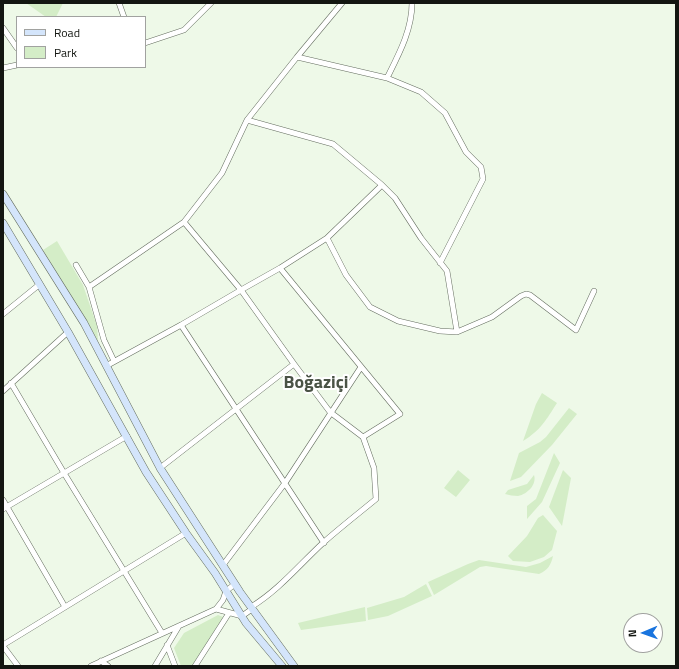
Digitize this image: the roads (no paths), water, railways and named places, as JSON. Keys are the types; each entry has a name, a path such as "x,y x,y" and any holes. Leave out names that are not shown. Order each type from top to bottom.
{"main road":[{"path":"3,194 84,323 160,468 251,608 294,666"},
{"path":"3,223 68,332 146,472 186,533 215,573 246,623 282,666"}],"street":[{"path":"119,3 124,16"},
{"path":"146,43 184,30 212,3"},
{"path":"89,287 184,222 222,173 247,120 342,3"},
{"path":"387,78 403,45 412,16 412,3"},
{"path":"3,28 16,47"},
{"path":"297,57 387,78 421,92 445,113 466,152 481,167 483,179 440,263"},
{"path":"3,68 16,65"},
{"path":"247,120 333,144 382,185 395,198 421,238 447,271 457,332"},
{"path":"106,366 280,268 327,238 382,185"},
{"path":"184,222 241,290 330,412 363,437 374,468 376,499 324,543 277,588 242,616 216,609"},
{"path":"327,238 346,275 370,307 398,321 440,331 457,332 492,317 526,294 530,295 576,330 594,291"},
{"path":"76,265 89,287 104,340 114,361"},
{"path":"280,268 400,414 363,437"},
{"path":"3,314 40,284"},
{"path":"181,325 324,543"},
{"path":"3,390 68,332"},
{"path":"160,468 294,364"},
{"path":"223,565 284,483 361,367"},
{"path":"11,383 64,474 162,633"},
{"path":"5,508 127,436"},
{"path":"3,500 5,508 65,607"},
{"path":"18,666 3,645 186,533"},
{"path":"91,666 216,609 224,600 226,591 235,584"},
{"path":"195,666 229,613"},
{"path":"154,666 179,625"},
{"path":"167,644 175,666"},
{"path":"101,662 108,666"}],"district":[{"name":"Boğaziçi","path":"316,384"}]}
